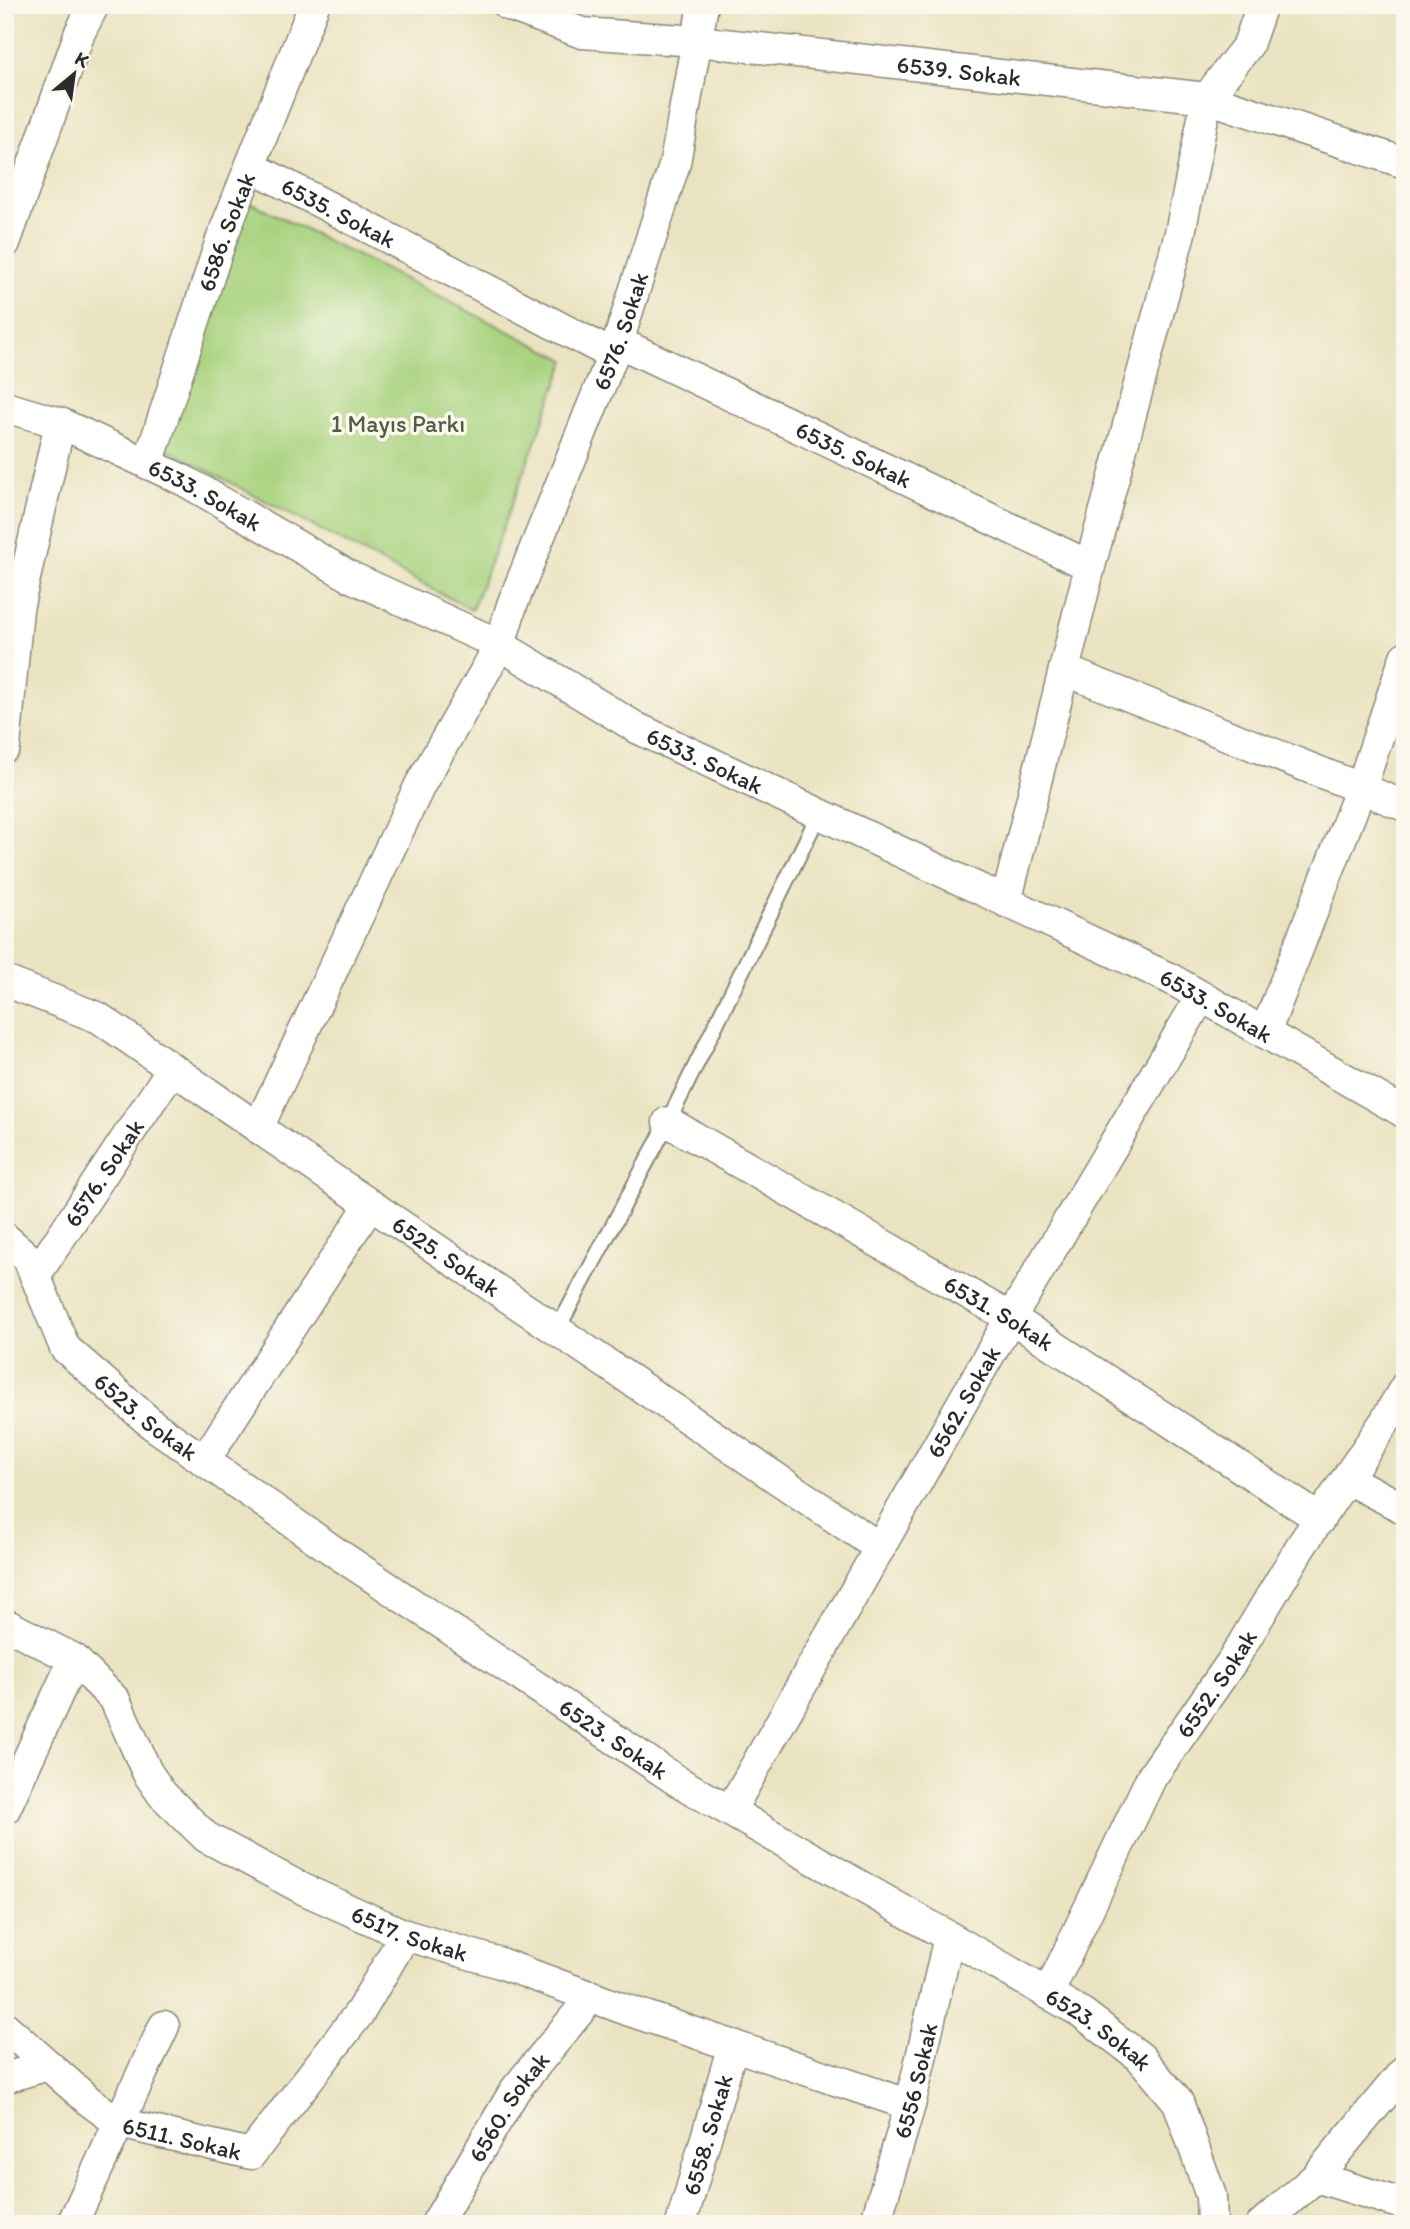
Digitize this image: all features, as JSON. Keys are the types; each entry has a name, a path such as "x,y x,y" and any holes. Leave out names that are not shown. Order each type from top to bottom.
{"street":[{"path":"5,243 80,32 93,5"},
{"name":"6586. Sokak","path":"148,464 221,240 314,5"},
{"name":"6539. Sokak","path":"508,5 582,33 697,41 1207,98 1405,163"},
{"name":"6576. Sokak","path":"258,1128 420,785 500,645 512,605 615,349 675,163 703,5"},
{"path":"1006,901 1090,566 1180,233 1207,98 1248,45 1262,5"},
{"name":"6535. Sokak","path":"250,166 615,349 1090,566"},
{"name":"6533. Sokak","path":"5,407 60,422 185,481 351,577 500,645 637,728 1171,979 1405,1113"},
{"path":"5,747 18,609 60,422"},
{"path":"1265,1033 1361,788 1405,657"},
{"path":"1064,670 1405,806"},
{"name":"6525. Sokak","path":"5,981 99,1018 370,1205 880,1548"},
{"name":"6562. Sokak","path":"730,1811 1011,1318 1200,997"},
{"name":"6576. Sokak","path":"36,1276 172,1069"},
{"name":"6531. Sokak","path":"668,1122 1011,1318 1320,1519"},
{"path":"204,1461 370,1205"},
{"name":"6523. Sokak","path":"5,1238 28,1258 65,1348 153,1425 349,1562 667,1775 1082,2013 1140,2057 1178,2102 1211,2196 1212,2224"},
{"name":"6552. Sokak","path":"1048,1994 1151,1778 1233,1660 1405,1387"},
{"path":"1347,1479 1405,1509"},
{"name":"6517. Sokak","path":"5,1624 74,1659 115,1700 148,1772 162,1794 206,1837 304,1890 405,1935 500,1962 910,2105"},
{"path":"5,1809 74,1659"},
{"name":"6511. Sokak","path":"5,2027 89,2102 118,2123 251,2154 360,2012 405,1935"},
{"name":"6556 Sokak","path":"875,2224 910,2105 949,1937"},
{"name":"6560. Sokak","path":"436,2224 514,2090 592,1996"},
{"path":"72,2224 164,2026"},
{"name":"6558. Sokak","path":"681,2224 733,2045"},
{"path":"5,2078 48,2065"},
{"path":"1262,2224 1316,2177 1405,2070"},
{"path":"1316,2177 1405,2204"}],"lane":[{"path":"557,1330 668,1122 819,814"}],"green space":[{"name":"1 Mayıs Parkı","path":"250,202 566,360 472,610 165,448"}]}
